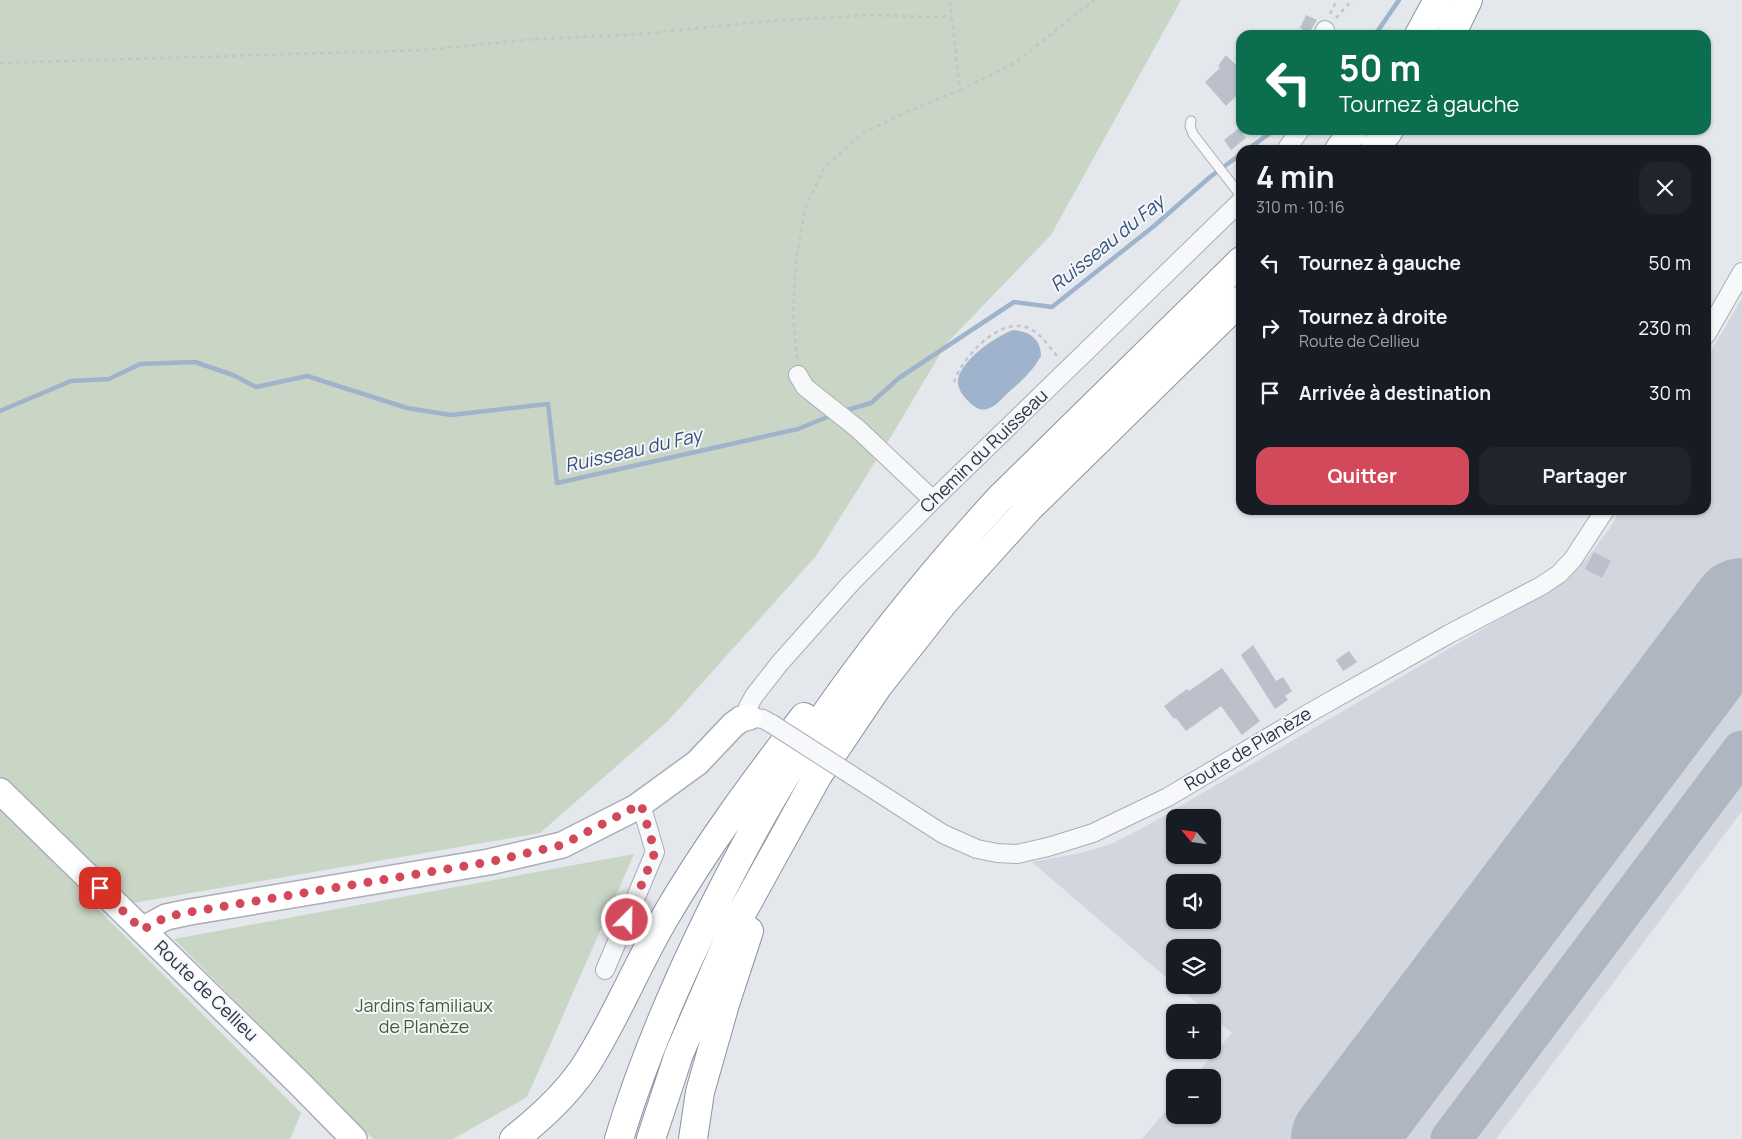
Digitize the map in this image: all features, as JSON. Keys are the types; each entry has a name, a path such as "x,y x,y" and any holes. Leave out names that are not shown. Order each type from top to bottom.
{"highway":[{"path":"1422,30 1438,0"},
{"path":"1453,30 1468,0"},
{"path":"619,1139 661,1019 728,879 774,794 815,729 860,666 914,596 1000,498 1236,266"},
{"path":"651,1139 679,1054 734,927 818,775 878,686 944,602 1029,508 1236,305"},
{"path":"514,1139 531,1126 562,1095 589,1061 663,920 715,837 766,766 826,689 860,666"},
{"path":"693,1139 700,1092 725,1004 750,930 780,864 790,824"}],"street":[{"name":"Chemin du Ruisseau","path":"760,720 748,707 754,696 779,664 850,583 1236,206"},
{"path":"1711,326 1742,272"},
{"path":"798,375 806,387 839,412 933,500"},
{"name":"Route de Planèze","path":"760,720 856,778 943,834 977,849 1017,854 1048,847 1093,833 1168,796 1449,634 1541,586 1558,574 1573,558 1602,515"},
{"path":"142,930 166,917 489,862 562,845 641,804 697,763 741,719 760,720"},
{"name":"Route de Cellieu","path":"0,790 354,1139"},
{"path":"606,970 655,852 641,804"},
{"name":"Route de Cellieu","path":"325,1109 335,1139"}],"lane":[{"path":"1191,121 1190,129 1236,190"}],"path":[{"path":"950,0 960,90"},
{"path":"798,375 794,316 796,259 806,206 825,167 863,133 960,90 1016,62 1094,0"},
{"path":"1326,30 1352,0"},
{"path":"0,62 425,50 524,40 641,34 779,20 870,15 930,18 952,16"},
{"path":"954,382 958,370 975,349 990,336 1010,325 1019,325 1036,332 1069,370"}],"shaded area":[{"path":"1742,298 1742,811 1496,1139 1142,1139 1166,1111 1166,1124 1221,1124 1221,1069 1201,1069 1210,1059 1221,1059 1221,1046 1232,1033 1221,1024 1221,1004 1199,1004 1187,994 1221,994 1221,939 1166,939 1166,977 1032,862 1081,853 1111,844 1166,815 1166,864 1221,864 1221,809 1175,809 1541,595 1569,577 1589,556 1617,515 1711,515 1711,351"}],"green space":[{"path":"0,0 1181,0 1051,235 946,344 892,435 816,556 667,722 540,833 98,909 301,1113 290,1139 0,1139"},
{"name":"Jardins familiaux de Planèze","path":"634,854 527,1097 453,1139 373,1139 174,939"}],"water":[{"path":"1013,330 1024,332 1033,337 1039,345 1041,356 1028,374 997,404 987,409 978,408 968,401 960,390 958,380 961,372 965,365 980,350"}],"building":[{"path":"1306,15 1317,20 1311,30 1300,28"},
{"path":"1226,55 1236,65 1236,96 1226,106 1205,82 1220,68 1218,66"},
{"path":"1236,130 1236,135 1244,135 1246,138 1231,150 1224,140"},
{"path":"1594,552 1611,561 1602,578 1585,569"},
{"path":"1253,645 1276,681 1283,677 1292,691 1285,696 1288,700 1275,709 1241,655"},
{"path":"1349,651 1357,662 1343,671 1336,660"},
{"path":"1222,668 1260,721 1242,735 1221,706 1186,731 1164,706 1187,689 1189,691"}],"waterway":[{"name":"Ruisseau du Fay","path":"1378,30 1399,0"},
{"name":"Ruisseau du Fay","path":"1254,145 1267,135"},
{"name":"Ruisseau du Fay","path":"844,411 871,403 899,378 1014,302 1052,307 1236,158"},
{"name":"Ruisseau du Fay","path":"0,411 71,381 109,379 140,364 195,362 233,375 256,387 307,376 407,408 451,415 548,404 557,483 798,429 832,415"}],"taxiway":[{"path":"1451,1139 1742,751"}],"runway":[{"path":"1342,1139 1742,609"}],"route":[{"path":"100,888 142,930 166,917 190,912 489,862 562,845 641,804 655,852 627,920"}]}
